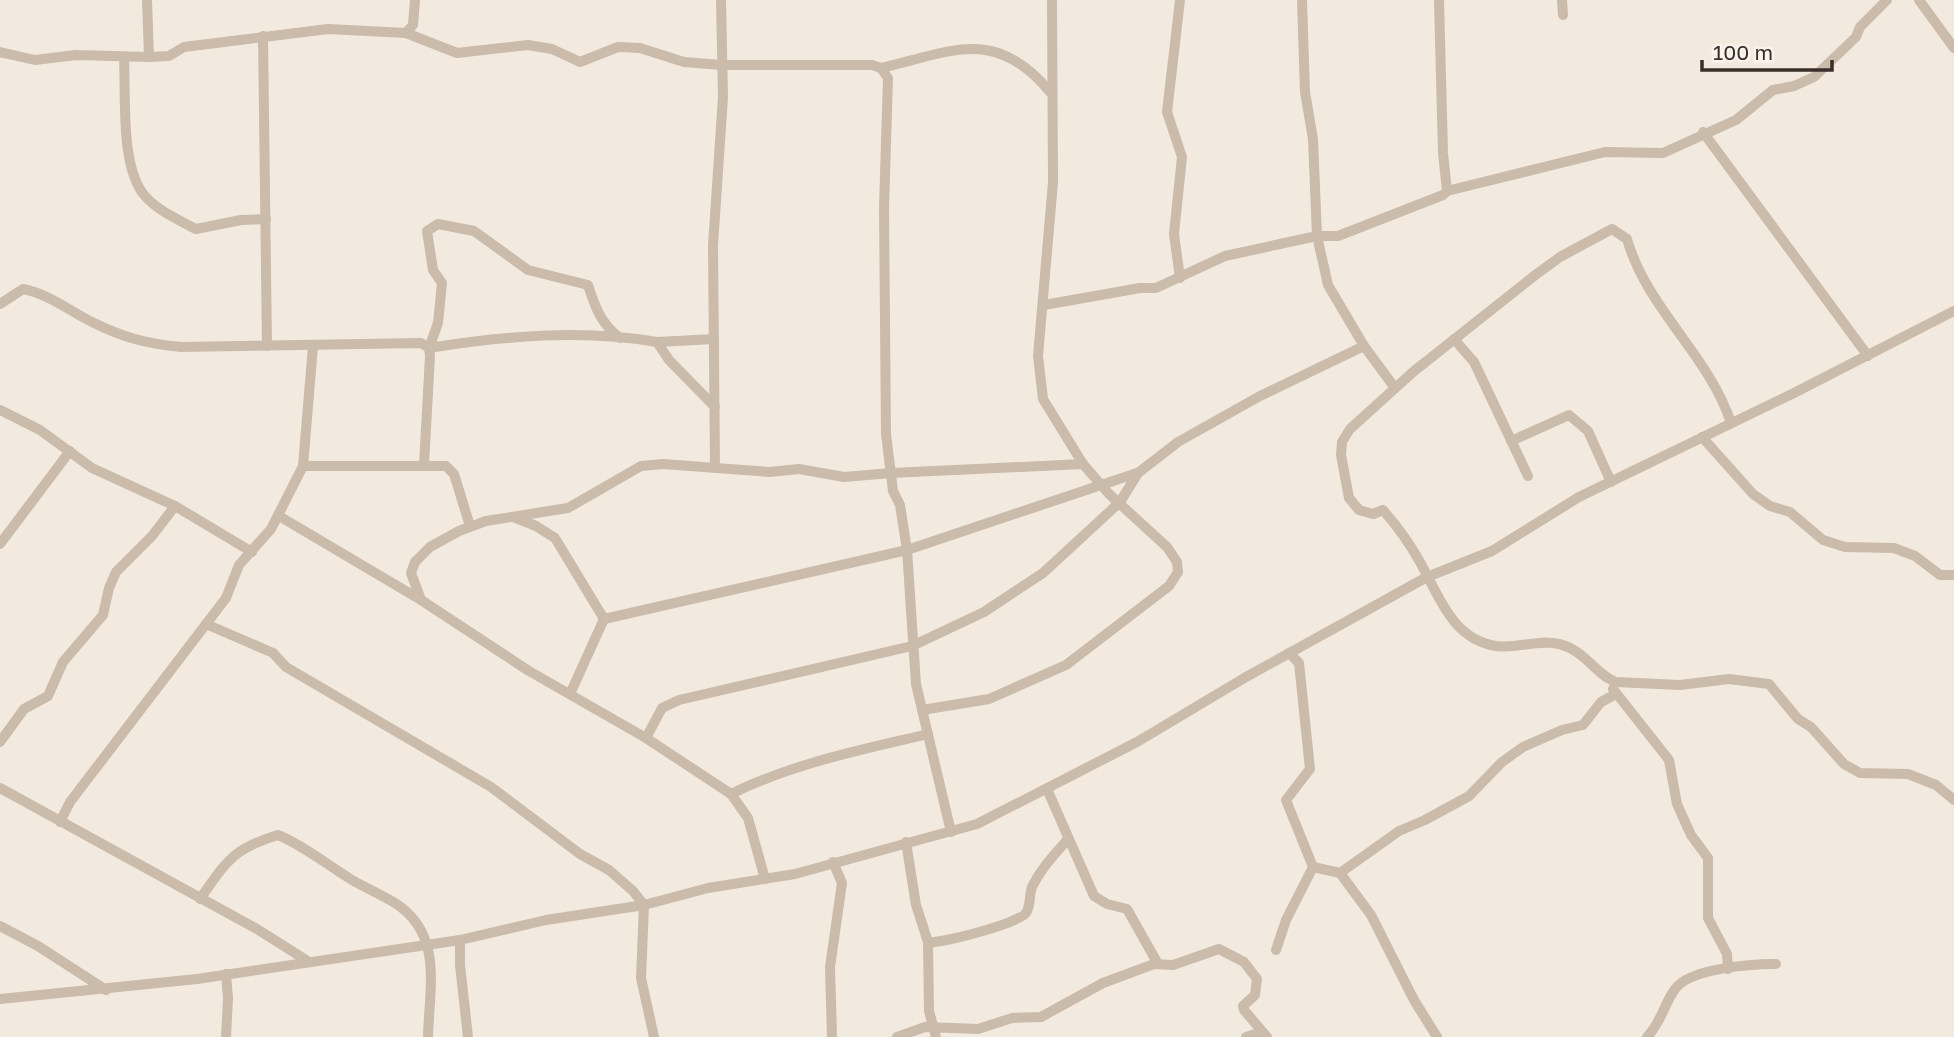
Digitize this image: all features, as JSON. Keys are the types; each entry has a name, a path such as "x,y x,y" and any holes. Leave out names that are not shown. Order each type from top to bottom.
{"street":[{"path":"147,0 149,57"},
{"path":"406,33 414,25 415,0"},
{"path":"715,468 713,245 722,65 721,0"},
{"path":"922,710 989,699 1066,665 1169,586 1178,572 1177,562 1167,547 1083,464 1043,399 1038,356 1052,182 1052,0"},
{"path":"1180,0 1167,112 1182,157 1174,234 1180,278"},
{"path":"1303,0 1305,92 1313,139 1317,236 1328,285 1364,346 1395,388"},
{"path":"1439,0 1443,153 1447,191"},
{"path":"1562,0 1563,15"},
{"path":"1044,305 1140,288 1156,288 1225,256 1317,236 1338,236 1447,191 1605,152 1663,153 1703,132 1735,120 1773,90 1794,86 1814,77 1856,37 1860,27 1887,0"},
{"path":"1919,0 1954,48"},
{"path":"0,52 35,60 76,55 169,56 184,47 328,29 406,33 457,53 528,45 552,49 580,62 618,47 640,48 684,62 722,65 863,65 881,68 941,51 996,50 1034,72 1051,93"},
{"path":"263,36 267,346"},
{"path":"124,57 129,153 133,178 146,197 196,229 241,220 266,219"},
{"path":"881,68 888,79 884,208 886,433 891,473 907,550 912,646 922,710 951,832"},
{"path":"1703,132 1868,356"},
{"path":"424,465 429,348 438,323 442,282 433,270 427,232 438,225 474,231 528,270 588,285 598,313 608,329 620,338"},
{"path":"1728,969 1727,954 1708,918 1708,858 1691,835 1677,804 1669,760 1616,694 1610,680 1586,656 1561,644 1537,641 1517,646 1495,646 1471,638 1447,614 1412,550 1383,510 1373,514 1359,510 1349,498 1341,455 1342,442 1350,429 1395,388 1560,257 1612,229 1627,239 1631,254 1663,314 1687,343 1723,396 1731,423"},
{"path":"0,304 23,289 41,292 91,322 144,344 421,344 429,348 500,337 620,338 657,342 714,339"},
{"path":"0,999 106,990 460,940 546,920 644,905 708,888 765,879 977,824 1137,742 1289,653 1427,577 1492,551 1579,497 1954,311"},
{"path":"1454,339 1474,362 1528,476"},
{"path":"657,342 669,360 715,407"},
{"path":"60,822 70,802 226,597 239,565 279,516 291,486 303,466 313,346"},
{"path":"604,619 907,550 1103,486 1138,473 1178,442 1260,396 1364,346"},
{"path":"0,410 40,430 92,468 175,506 251,552"},
{"path":"1511,442 1569,415 1588,432 1611,482"},
{"path":"1702,437 1753,494 1770,506 1790,512 1824,540 1845,547 1894,548 1915,556 1940,575 1954,575"},
{"path":"0,544 70,451"},
{"path":"421,600 411,573 415,562 430,547 470,526 568,508 596,495 641,466 770,472 799,469 844,477 1083,464"},
{"path":"303,466 446,466 454,474 470,526"},
{"path":"646,738 662,708 679,700 912,646 984,612 1043,573 1120,502 1138,473"},
{"path":"0,742 24,709 48,696 63,662 103,615 108,588 116,572 152,536 175,506"},
{"path":"279,516 646,738 731,794 748,818 765,879"},
{"path":"511,517 536,526 555,538 604,619"},
{"path":"570,694 604,619"},
{"path":"206,624 273,653 286,667 491,787 580,854 609,870 644,905 641,978 654,1037"},
{"path":"1289,653 1300,663 1310,769 1286,804 1313,867"},
{"path":"1610,680 1680,685 1729,679 1769,684 1791,711 1844,764 1860,773 1900,772 1915,776 1936,785 1954,800"},
{"path":"1340,873 1399,831 1425,821 1469,796 1502,762 1523,747 1562,730 1583,725 1601,702 1616,694"},
{"path":"731,794 766,777 807,764 928,734"},
{"path":"0,788 257,929 306,960"},
{"path":"1047,789 1094,896 1107,904 1127,909 1158,964"},
{"path":"200,899 228,860 242,847 278,835 296,842 352,880 397,904 414,918 428,943 433,982 428,1037"},
{"path":"928,942 947,940 1021,918 1028,908 1031,888 1045,864 1068,839"},
{"path":"906,842 916,905 928,942 929,1011 936,1033"},
{"path":"832,1037 830,967 842,883 833,862"},
{"path":"1313,867 1340,873 1370,915 1437,1037"},
{"path":"1276,950 1286,920 1313,867"},
{"path":"0,926 38,946 106,990"},
{"path":"460,940 468,1037"},
{"path":"897,1037 909,1030 925,1027 936,1033 978,1029 1017,1017 1041,1017 1103,983 1158,964 1173,965 1219,949 1244,962 1257,979 1255,996 1243,1006 1265,1034"},
{"path":"1647,1037 1681,983 1694,976 1728,969 1776,964"},
{"path":"226,974 226,1037"},
{"path":"1247,1037 1265,1034"}]}
